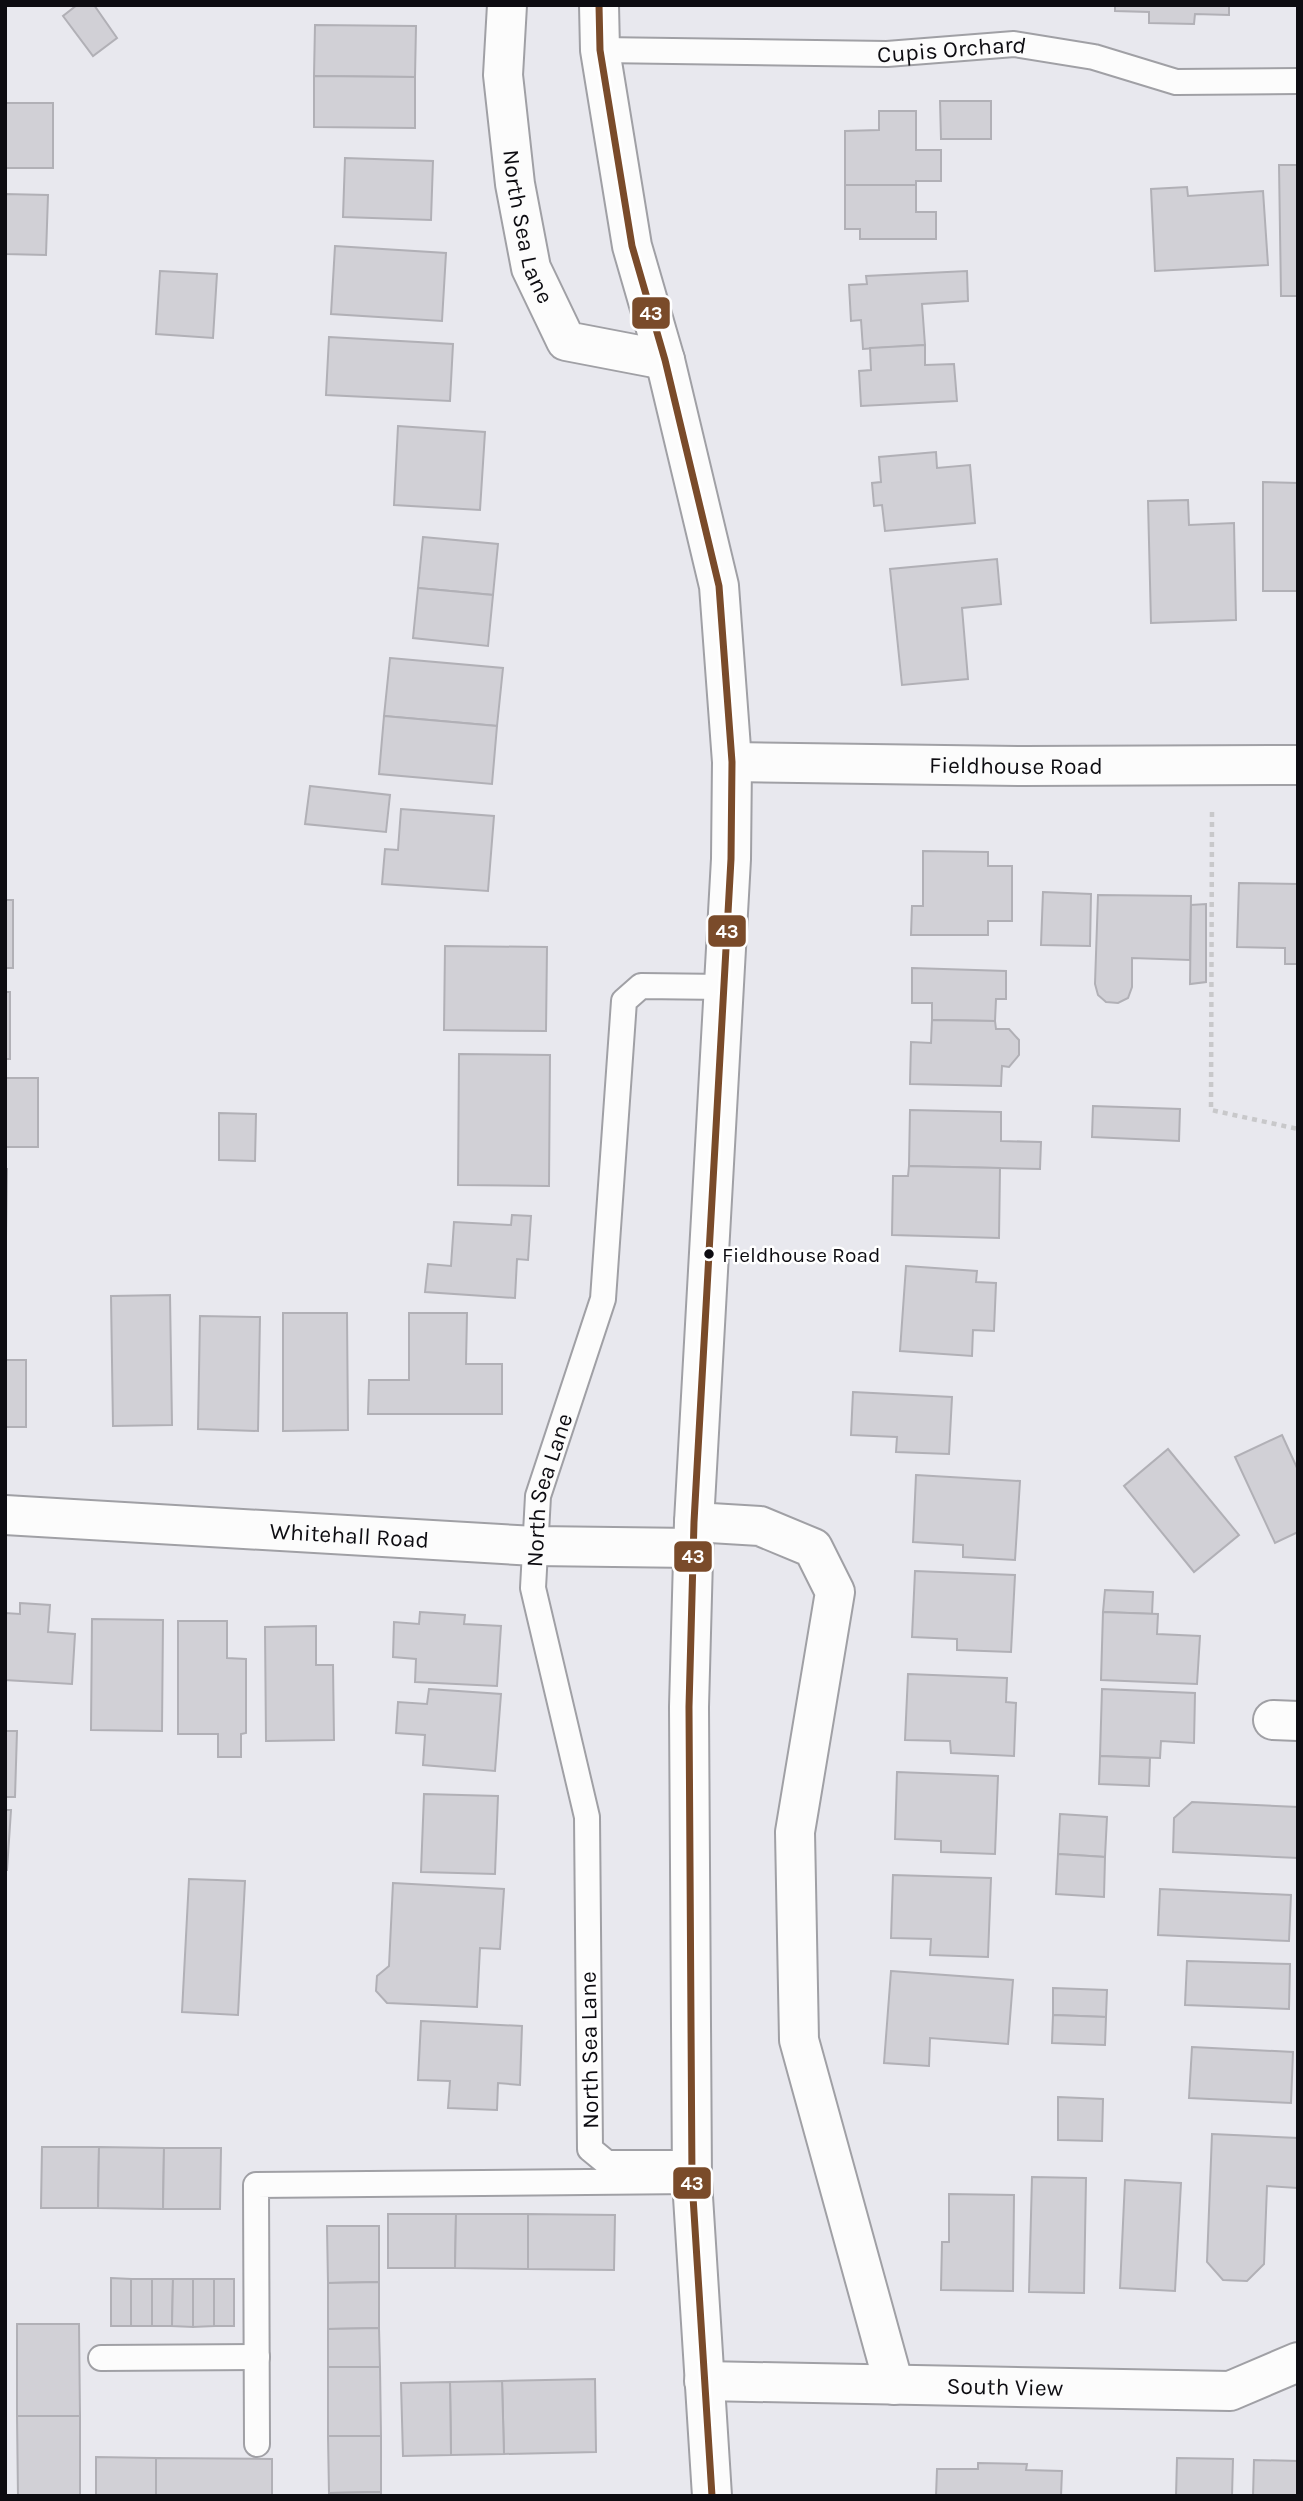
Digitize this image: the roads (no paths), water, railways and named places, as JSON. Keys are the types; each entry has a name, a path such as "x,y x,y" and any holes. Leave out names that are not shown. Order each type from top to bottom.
{"street":[{"name":"North Sea Lane","path":"507,5 503,75 515,184 531,268 566,341 665,360"},
{"path":"599,5 600,50 632,246 665,360 719,586 732,762 731,859 694,1535 688,1707 692,2172 712,2496"},
{"name":"Fieldhouse Road","path":"732,762 1298,765"},
{"name":"Whitehall Road","path":"5,1516 535,1546 694,1535"},
{"path":"694,1535 760,1527 813,1548 835,1592 795,1832 799,2040 894,2385"},
{"name":"South View","path":"704,2381 1230,2391 1298,2362"}],"lane":[{"name":"Cupis Orchard","path":"600,50 887,54 1014,44 1094,57 1176,82 1298,81"},
{"name":"North Sea Lane","path":"692,2172 607,2163 590,2149 587,1817 533,1588 538,1496 603,1299 624,1001 642,986 725,987"},
{"path":"257,2444 256,2185 692,2172"},
{"path":"101,2358 257,2357"}],"place":[{"name":"Fieldhouse Road","path":"709,1254"}]}
